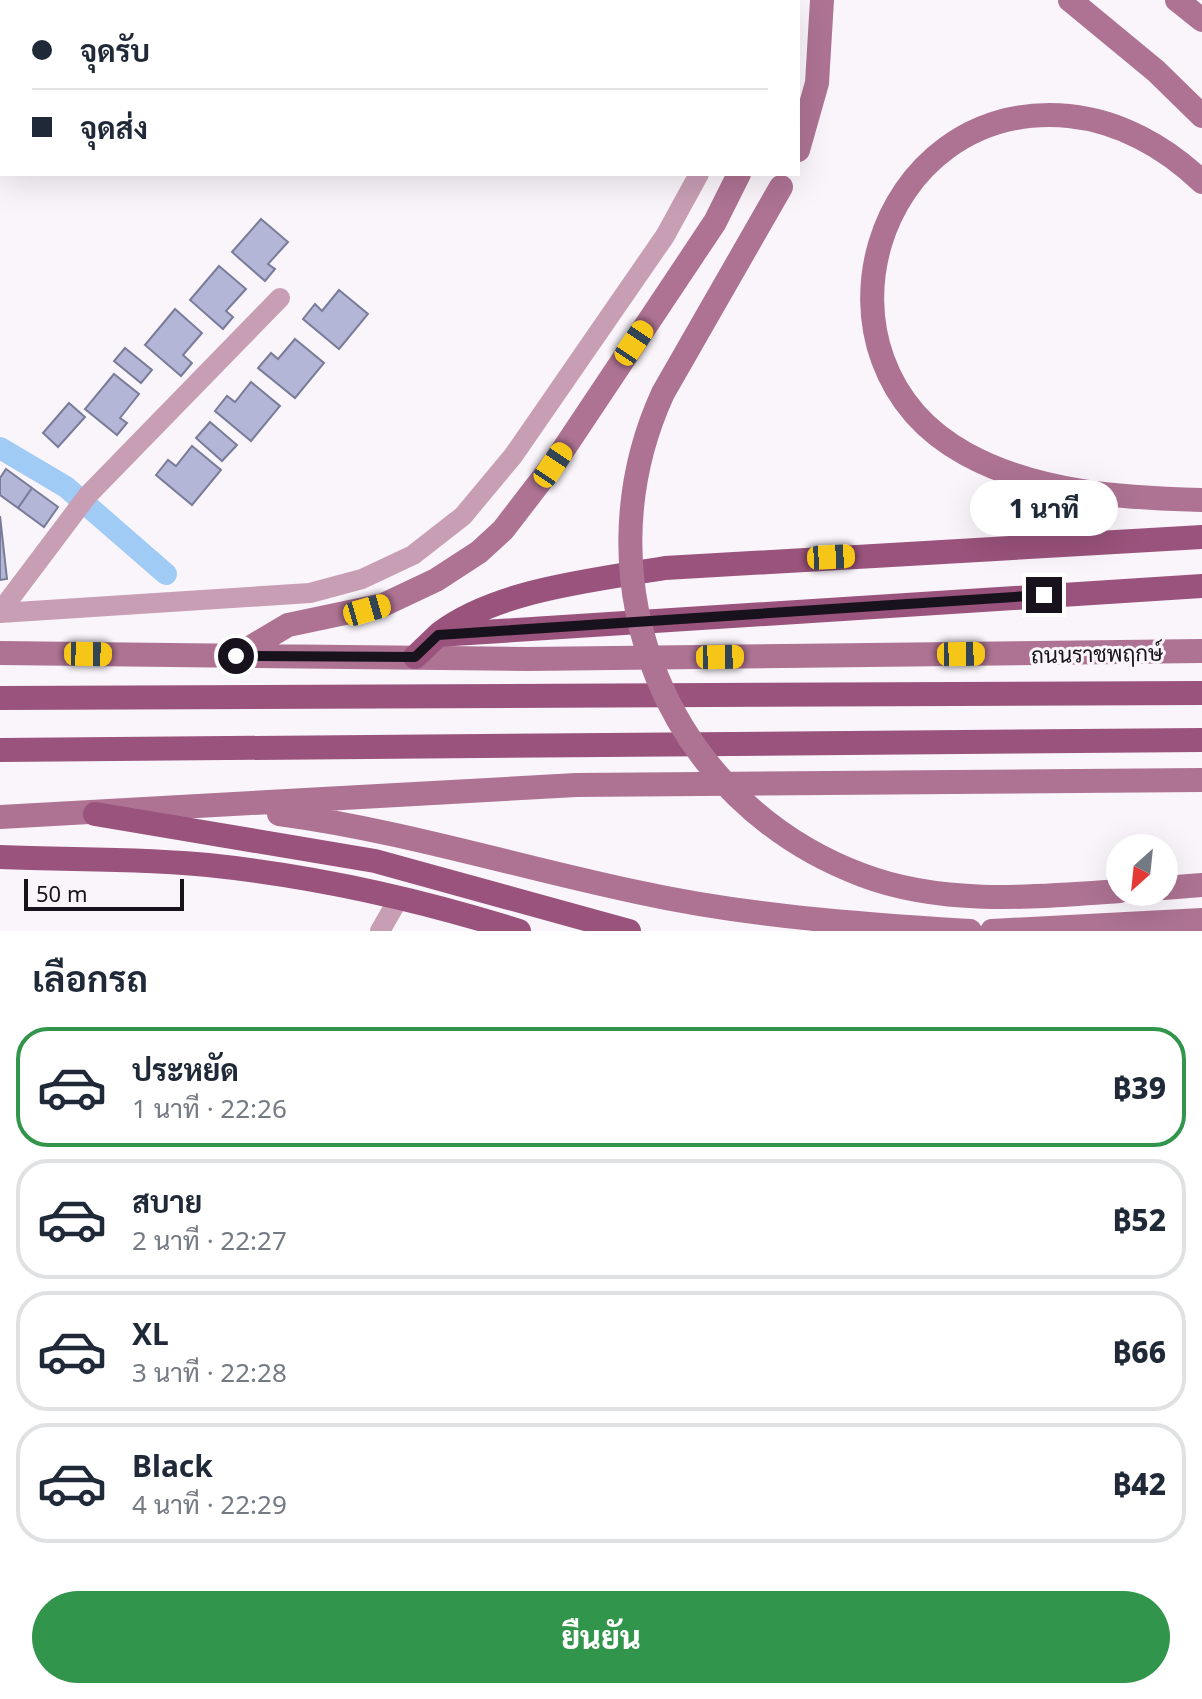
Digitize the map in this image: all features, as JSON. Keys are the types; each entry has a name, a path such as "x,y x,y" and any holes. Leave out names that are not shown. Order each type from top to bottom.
{"main road":[{"path":"800,143 817,83 822,0"},
{"path":"1070,0 1156,71 1202,116"},
{"path":"1177,0 1202,20"},
{"path":"1202,182 1172,156 1112,125 1054,115 999,121 957,139 921,170 898,201 883,232 872,288 872,319 884,365 898,392 917,417 944,441 1006,473 1055,486 1129,497 1202,500"},
{"path":"236,656 288,625 351,614 409,593 458,568 487,545 553,465 715,222 738,176"},
{"path":"784,180 663,393 647,427 636,467 629,552 632,590 648,657 664,694 697,748 745,806 790,841 851,871 892,884 962,895 1044,897 1106,892"},
{"path":"415,657 460,618 495,604 665,568 1202,537"},
{"path":"438,635 1202,586"},
{"name":"ถนนราชพฤกษ์","path":"0,653 541,659 1202,651"},
{"name":"ถนนราชพฤกษ์","path":"0,698 1202,693"},
{"path":"0,750 1202,740"},
{"path":"0,817 576,785 1202,780"},
{"path":"223,806 314,819 639,893 739,910 970,931"},
{"path":"95,814 375,861 629,931"},
{"path":"0,857 207,865 332,883 519,931"},
{"path":"1178,887 1202,885"},
{"path":"992,931 1202,920"}],"street":[{"path":"0,612 310,593 362,579 413,555 463,516 513,456 665,236 698,176"},
{"path":"0,612 88,495 280,298"},
{"path":"380,931 399,898"}],"building":[{"path":"261,219 288,242 268,264 275,269 265,281 232,252"},
{"path":"219,266 246,289 226,311 233,317 223,329 190,300"},
{"path":"339,290 368,314 339,349 303,319 315,304 322,311"},
{"path":"175,309 202,333 183,355 192,363 181,376 145,345"},
{"path":"295,339 324,363 295,398 258,368 271,353 278,359"},
{"path":"125,348 152,370 141,383 114,361"},
{"path":"114,374 139,394 120,418 127,423 117,435 85,409"},
{"path":"251,382 280,406 251,441 215,411 227,396 235,402"},
{"path":"69,403 85,417 58,447 43,433"},
{"path":"210,422 237,445 222,461 196,438"},
{"path":"192,446 221,470 192,505 156,475 168,460 176,466"},
{"path":"6,469 32,488 18,508 0,495 0,478"},
{"path":"32,488 58,507 44,527 18,508"},
{"path":"0,516 7,579 0,580"}],"waterway":[{"path":"0,448 66,487 166,574"}],"route":[{"path":"236,656 415,657 438,635 1044,595"}]}
